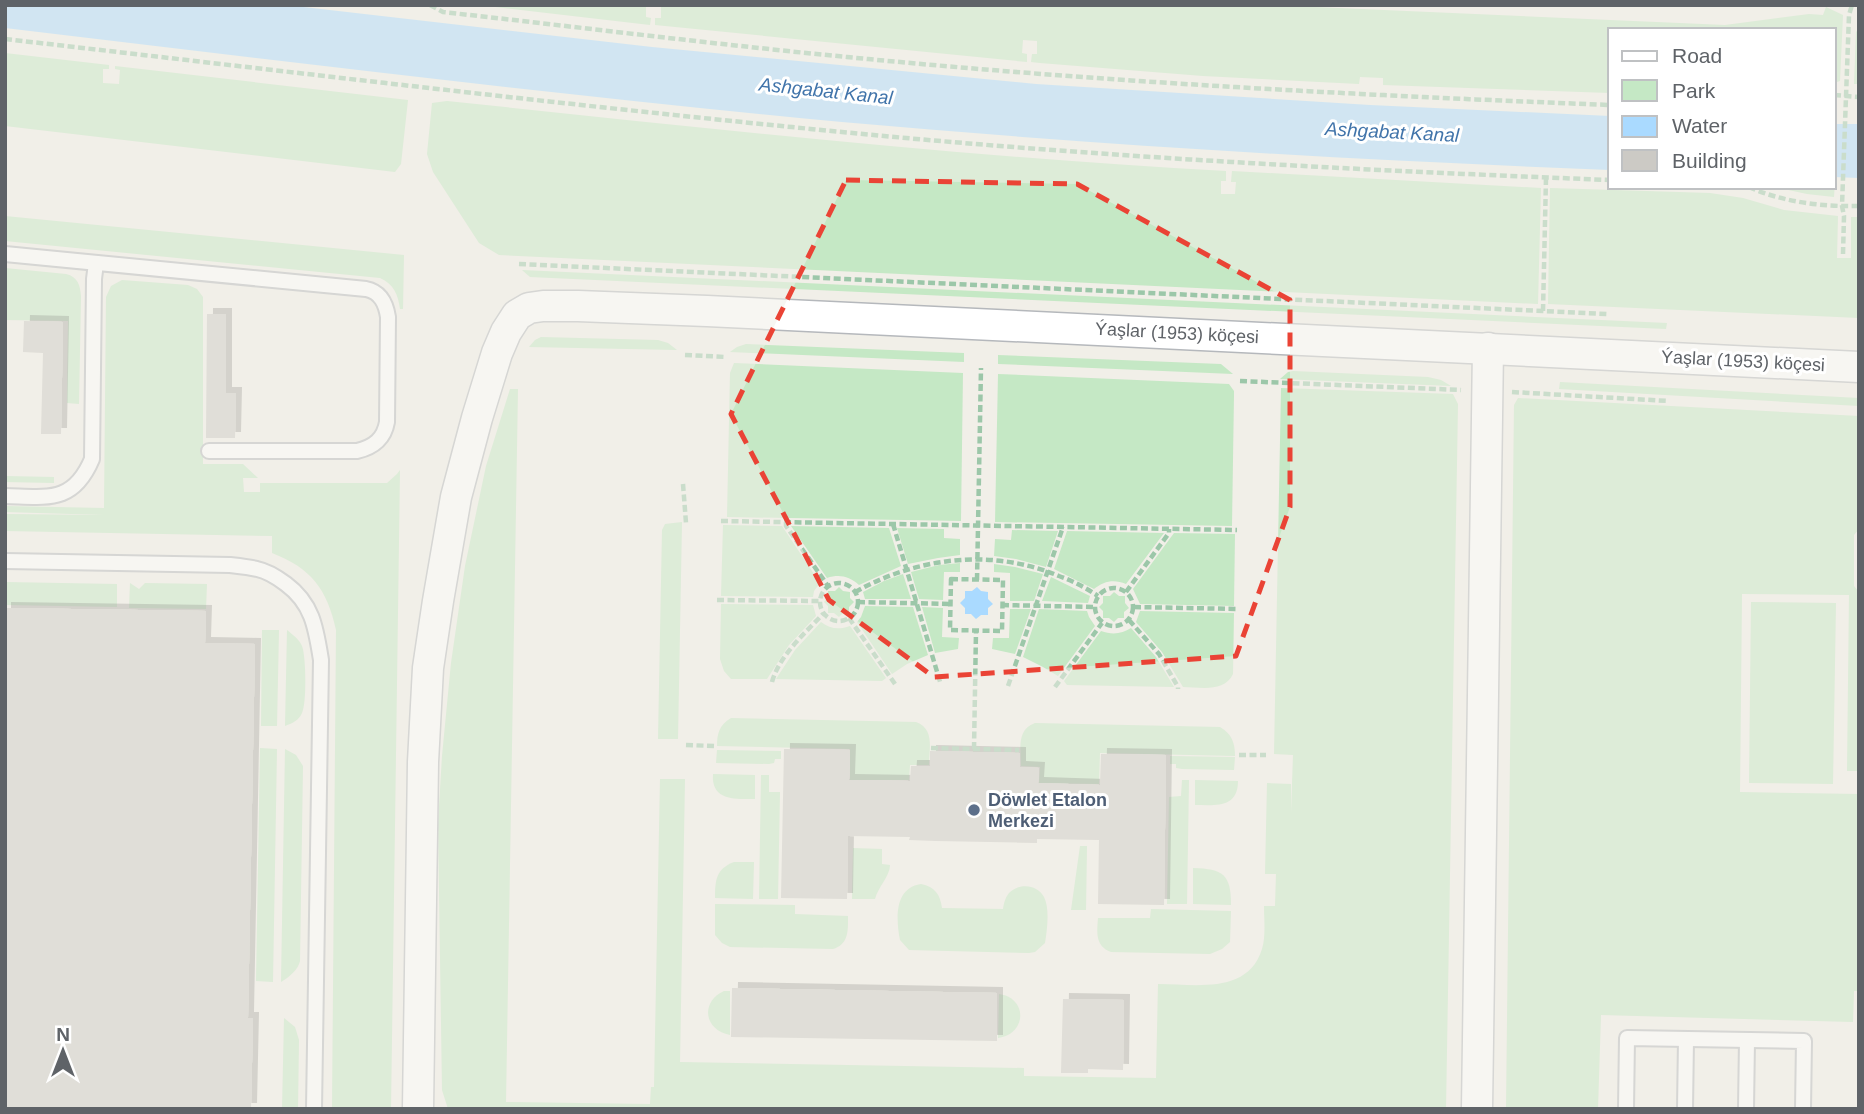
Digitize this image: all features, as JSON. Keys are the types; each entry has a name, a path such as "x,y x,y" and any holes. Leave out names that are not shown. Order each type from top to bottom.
{"street":[{"name":"Ýaşlar (1953) köçesi","path":"418,1109 422,788 428,668 456,497 486,385 506,332 517,315 529,308 578,306 1859,368"},
{"path":"1477,1109 1488,348"}],"lane":[{"path":"5,254 366,289 383,300 388,317 387,422 379,442 357,451 209,451"},
{"path":"5,496 39,497 68,491 85,475 92,459 96,263"},
{"path":"5,561 230,565 259,569 298,592 309,609 316,629 321,660 314,1109"},
{"path":"1626,1109 1627,1038 1804,1041 1803,1109"},
{"path":"1685,1109 1686,1039"},
{"path":"1746,1040 1746,1109"}],"path":[{"path":"430,5 443,12 651,36 1023,72 1370,95 1608,105"},
{"path":"1843,254 1845,118 1849,15 1852,5"},
{"path":"5,38 846,133 1202,161 1369,171 1608,180"},
{"path":"1836,95 1859,97"},
{"path":"1543,311 1546,178"},
{"path":"1753,189 1785,199 1859,206"},
{"path":"519,264 1607,314"},
{"path":"685,355 726,357"},
{"path":"977,579 981,368"},
{"path":"1240,382 1451,390"},
{"path":"1521,393 1668,401"},
{"path":"683,484 686,523"},
{"path":"721,521 1237,530"},
{"path":"786,522 786,526 828,586"},
{"path":"893,524 941,685"},
{"path":"1008,686 1063,527"},
{"path":"1126,592 1169,533 1169,529"},
{"path":"855,592 906,569 958,559 1016,563 1071,581 1098,597"},
{"path":"951,579 1003,580 1002,631 950,630 950,604 951,579"},
{"path":"844,583 855,592 858,602 855,612 849,618 838,621 823,614 819,601 828,586 844,583"},
{"path":"1109,588 1119,588 1126,592 1133,607 1129,620 1119,626 1102,623 1094,607 1098,597 1109,588"},
{"path":"717,600 819,601"},
{"path":"858,602 950,604"},
{"path":"1002,605 1094,607"},
{"path":"1133,607 1238,609"},
{"path":"772,682 792,648 823,614"},
{"path":"849,618 895,684"},
{"path":"1129,620 1159,654 1178,689"},
{"path":"1055,687 1102,623"},
{"path":"974,749 976,631"},
{"path":"685,745 714,746"},
{"path":"931,748 1019,750"},
{"path":"1239,755 1266,755"}],"highlighted area":[{"path":"846,180 1077,184 1290,300 1290,507 1236,656 934,677 829,600 731,414"}],"green space":[{"path":"479,5 646,5 646,17 651,18 650,25"},
{"path":"661,5 1269,5 1725,25 1809,14 1823,15 1826,7 1843,15 1840,81 1836,82 1836,28 1608,28 1608,93 1383,85 1383,78 1360,77 1359,84 1203,76 1031,62 1032,54 1037,54 1037,41 1023,40 1022,53 1027,54 1027,62 655,25 655,18 661,18"},
{"path":"1859,28 1859,84 1854,84 1856,32"},
{"path":"5,53 109,65 109,69 103,69 103,83 119,84 120,70 115,69 115,66 408,100 401,164 395,172 5,126"},
{"path":"447,101 933,150 1226,171 1226,181 1221,181 1221,194 1235,194 1236,182 1231,182 1232,171 1541,188 1538,304 499,255 479,243 433,172 427,154 432,103"},
{"path":"1550,188 1710,193 1743,198 1784,210 1838,216 1837,258 1851,258 1851,217 1859,217 1859,318 1548,304"},
{"path":"1784,189 1834,189 1834,197"},
{"path":"5,216 404,255 403,309 400,309 392,287 380,278 5,241"},
{"path":"5,268 66,274 78,282 81,296 79,404 67,403 68,321 5,320"},
{"path":"522,270 1667,323 1666,329 530,277"},
{"path":"122,280 188,285 197,289 203,297 203,464 243,464 258,478 243,478 244,492 260,492 260,483 387,483 400,470 391,1109 332,1109 336,630 322,592 307,573 272,553 272,536 5,531 5,514 104,515 5,512 5,506 104,508 106,297 111,286"},
{"path":"541,337 658,340 677,350 529,347"},
{"path":"746,344 964,353 964,362 730,352"},
{"path":"998,355 1221,364 1233,374 998,364"},
{"path":"734,363 963,373 961,521 727,517 730,373"},
{"path":"1293,371 1428,377 1451,386 1280,379"},
{"path":"998,374 1229,384 1234,391 1232,526 995,522"},
{"path":"1560,382 1859,398 1859,406 1559,389"},
{"path":"1281,388 1453,394 1458,404 1446,1109 448,1109 442,1090 438,823 442,756 451,663 465,566 486,466 510,389 518,389 506,1102 650,1104 651,1087 654,1087 660,779 685,779 680,1062 1024,1068 1024,1076 1156,1078 1158,984 1218,984 1245,974 1255,964 1262,949 1264,906 1275,906 1276,874 1265,874 1267,783 1291,784 1291,813 1293,755 1274,754"},
{"path":"1518,398 1859,416 1859,529 1854,535 1854,586 1859,592 1859,771 1847,771 1849,595 1742,594 1740,792 1859,794 1859,991 1854,991 1853,1022 1601,1015 1598,1109 1506,1109 1514,405"},
{"path":"5,476 54,477 54,483 5,482"},
{"path":"682,522 678,739 658,739 662,530 665,524"},
{"path":"723,525 782,526 820,583 813,597 721,596"},
{"path":"791,526 889,528 901,566 859,585 844,577 827,578"},
{"path":"897,528 944,529 944,538 960,539 960,555 908,564"},
{"path":"1012,530 1058,531 1046,567 994,556 995,539 1011,540"},
{"path":"1067,531 1164,533 1126,584 1109,582 1094,589 1054,569"},
{"path":"1174,533 1235,534 1234,606 1140,604 1133,589"},
{"path":"960,563 960,572 944,572 943,600 919,599 911,572"},
{"path":"994,564 1043,574 1034,601 1010,601 1010,573 994,572"},
{"path":"903,574 911,599 865,599 863,592"},
{"path":"1051,577 1090,596 1088,603 1042,601"},
{"path":"5,582 117,584 117,607 5,605"},
{"path":"130,583 139,589 145,583 207,584 206,609 129,608"},
{"path":"839,587 850,592 850,598 854,602 849,607 849,613 843,613 839,617 828,613 828,606 824,602 828,591 835,591"},
{"path":"1114,592 1125,596 1125,603 1129,608 1124,612 1124,618 1118,618 1114,622 1103,618 1103,611 1099,607 1103,603 1103,596 1110,596"},
{"path":"1751,602 1836,603 1833,784 1749,783"},
{"path":"721,604 813,605 816,616 789,645 767,679 731,679 724,671 720,659"},
{"path":"865,606 913,607 928,655 892,674 857,622"},
{"path":"922,607 943,608 942,637 959,638 958,649 935,653"},
{"path":"1010,609 1031,609 1015,654 992,649 993,638 1009,638"},
{"path":"1039,609 1087,611 1095,626 1058,676 1023,657"},
{"path":"1140,611 1234,613 1233,674 1229,680 1211,688 1183,687 1162,652 1136,622"},
{"path":"821,622 835,628 850,626 886,678 882,681 776,679 795,650"},
{"path":"1131,628 1156,657 1174,687 1067,685 1064,681 1101,631 1117,633"},
{"path":"262,630 279,630 277,726 261,726"},
{"path":"287,630 302,646 305,690 301,715 285,726"},
{"path":"731,718 916,722 926,729 928,734 929,765 910,765 909,780 850,780 850,749 717,746 720,730"},
{"path":"1035,723 1220,727 1232,739 1235,756 1100,753 1099,784 1039,783 1040,767 1021,766 1022,735"},
{"path":"260,748 277,749 273,982 256,981"},
{"path":"285,749 296,755 303,766 300,961 290,976 281,982"},
{"path":"717,750 781,751 781,759 775,759 774,763 769,764 716,763"},
{"path":"1170,756 1235,757 1234,770 1176,768 1176,764 1170,764"},
{"path":"713,774 755,775 755,799 732,798 720,794 713,783"},
{"path":"761,775 769,775 769,792 780,792 778,899 759,899"},
{"path":"1182,780 1189,780 1187,904 1167,904 1169,797 1181,796"},
{"path":"1195,780 1238,781 1237,790 1234,797 1224,804 1195,805"},
{"path":"1080,846 1087,846 1086,910 1071,910"},
{"path":"853,848 882,849 882,864 890,865 875,899 852,899"},
{"path":"734,862 754,862 753,899 715,898 715,886 720,872"},
{"path":"1193,868 1212,870 1223,875 1229,886 1231,905 1193,904"},
{"path":"921,884 936,892 942,908 1003,909 1009,893 1013,890 1023,886 1037,889 1044,897 1047,907 1045,943 1035,952 1029,953 909,950 900,940 899,906 906,891"},
{"path":"715,904 795,905 795,914 848,916 845,940 833,949 730,947 715,935"},
{"path":"1151,909 1231,911 1230,942 1210,954 1111,952 1102,946 1098,938 1098,918 1150,918"},
{"path":"724,991 730,991 730,1035 715,1028 708,1015 711,1002"},
{"path":"999,994 1015,1002 1020,1016 1014,1030 998,1038"},
{"path":"284,1018 295,1027 299,1040 298,1109 282,1109"}],"water":[{"name":"Ashgabat Kanal","path":"5,5 286,5 652,47 1036,84 1370,105 1608,116 1608,170 1130,145 842,122 424,78 5,28"},
{"path":"1836,124 1859,124 1859,178 1836,177"},
{"path":"977,587 988,592 988,599 993,604 988,608 988,615 981,615 976,619 971,614 965,614 965,608 960,603 965,598 965,591 972,591"}],"building":[{"path":"207,314 226,314 226,393 236,393 235,438 206,438"},
{"path":"24,321 63,322 61,434 41,434 43,353 23,352"},
{"path":"5,608 206,611 205,643 255,644 248,1018 253,1018 251,1109 5,1109"},
{"name":"Döwlet Etalon Merkezi","path":"784,749 850,750 849,780 910,781 911,766 930,766 930,751 1020,753 1020,767 1039,768 1038,783 1100,785 1101,754 1166,755 1164,905 1098,904 1099,840 1037,839 1037,843 848,836 847,899 781,898"},
{"path":"732,988 997,993 997,1041 731,1037"},
{"path":"1063,999 1124,1000 1123,1070 1088,1069 1088,1073 1061,1073"}],"place":[{"name":"Döwlet Etalon Merkezi","path":"974,810"}]}
